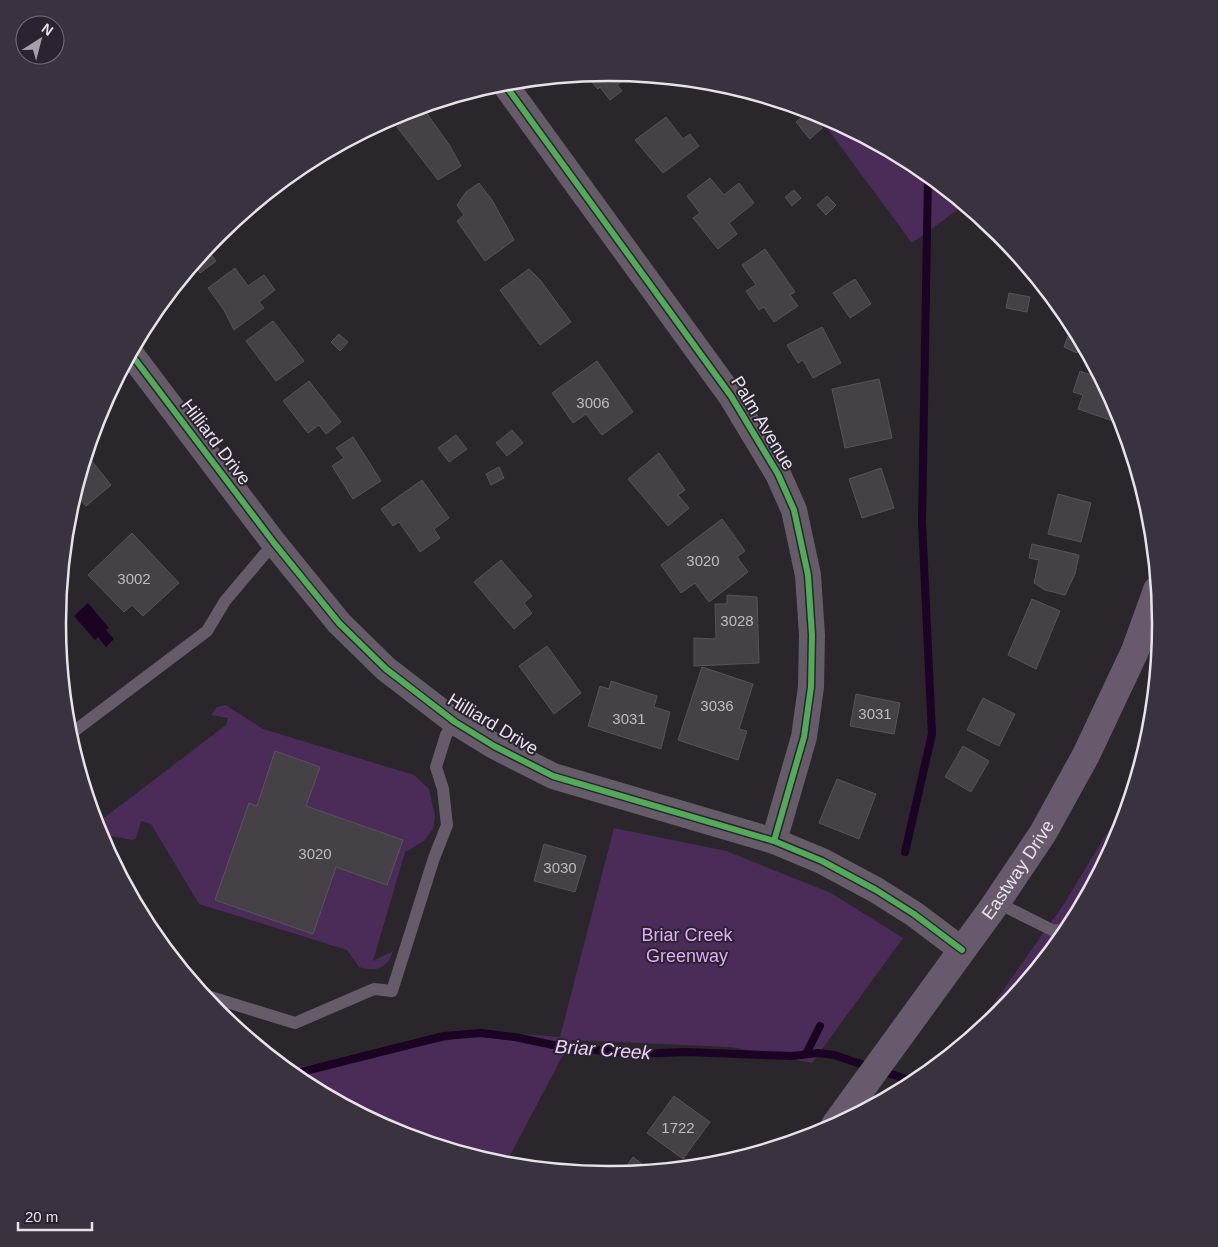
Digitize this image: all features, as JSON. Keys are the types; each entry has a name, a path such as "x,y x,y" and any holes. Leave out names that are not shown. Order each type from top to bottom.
{"main road":[{"name":"Eastway Drive","path":"844,1112 996,902 1042,833 1086,755 1135,651 1151,605"}],"street":[{"name":"Palm Avenue","path":"509,90 731,396 778,474 794,510 808,575 812,635 811,687 804,737 774,841"},
{"name":"Hilliard Drive","path":"135,359 274,543 339,623 386,669 454,722 494,746 553,776 774,841 822,861 876,890 914,914 962,950"}],"lane":[{"path":"77,729 206,631 225,601 274,543"},
{"path":"218,999 295,1023 374,989 392,991 434,858 447,825 443,789 436,767 446,735 454,722"},
{"path":"996,902 1052,930 1056,930"}],"green space":[{"path":"826,126 880,153 911,172 959,209 912,243"},
{"path":"226,705 263,729 414,775 429,789 435,817 433,829 424,841 405,852 373,961 393,951 388,962 380,968 359,967 347,950 199,904 151,824 141,821 136,838 133,840 110,836 103,819 226,725 228,718 211,715 217,707"},
{"path":"1113,822 1096,864 1060,925 1040,954 987,1013 1064,904"},
{"name":"Briar Creek Greenway","path":"614,828 726,851 831,893 903,938 812,1063 731,1047 571,1040 509,1157 469,1148 401,1125 338,1094 297,1067 495,1032 560,1037"}],"shaded area":[{"path":"88,603 109,628 106,630 114,639 106,647 98,637 95,640 74,616"}],"building":[{"path":"622,81 617,85 622,91 610,100 600,87 598,89 591,82"},
{"path":"427,113 450,146 461,166 438,180 397,127 406,120"},
{"path":"666,117 683,139 690,134 699,146 663,173 635,140"},
{"path":"802,117 818,122 822,128 810,139 796,122"},
{"path":"710,178 724,195 739,183 754,203 729,223 737,234 718,249 693,218 700,213 687,196"},
{"path":"479,183 492,200 514,240 485,261 457,221 464,215 457,205 466,192"},
{"path":"794,190 801,198 792,206 785,197"},
{"path":"827,196 836,205 826,215 817,205"},
{"path":"765,249 795,292 790,295 798,306 774,322 764,307 759,310 746,291 756,285 742,265"},
{"path":"211,255 216,261 200,273 198,270"},
{"path":"235,268 248,286 264,275 275,290 259,302 264,308 234,330 224,310 208,288"},
{"path":"529,269 541,281 571,322 540,345 500,290"},
{"path":"855,279 871,304 850,318 833,293"},
{"path":"1009,293 1030,297 1027,312 1006,308"},
{"path":"273,321 304,361 276,381 246,341"},
{"path":"822,327 841,363 813,378 803,360 798,363 787,345"},
{"path":"339,334 348,342 340,351 331,342"},
{"path":"1068,336 1078,350 1077,353 1064,347"},
{"path":"597,361 633,412 602,435 586,414 573,423 552,393"},
{"path":"1080,371 1092,375 1112,421 1078,409 1083,395 1073,392"},
{"path":"879,379 892,438 845,448 832,389"},
{"path":"309,381 341,422 326,434 319,425 308,433 283,401"},
{"path":"512,430 523,443 507,456 496,443"},
{"path":"456,435 467,449 449,462 438,448"},
{"path":"353,437 381,481 353,499 332,466 344,458 336,448"},
{"path":"659,453 685,490 678,495 689,508 668,526 628,479"},
{"path":"92,461 111,485 86,506 81,500"},
{"path":"499,467 504,478 491,485 486,474"},
{"path":"881,468 894,508 862,518 849,479"},
{"path":"422,480 449,518 434,529 440,538 420,552 399,522 393,526 381,509"},
{"path":"1058,494 1091,503 1081,542 1048,534"},
{"path":"722,519 745,551 737,557 748,572 709,602 695,583 681,593 661,565"},
{"path":"132,533 179,583 143,616 132,605 124,612 88,575"},
{"path":"1032,544 1079,555 1075,574 1065,595 1045,590 1034,583 1039,560 1029,558"},
{"path":"501,560 532,596 524,603 532,613 514,629 474,582"},
{"path":"727,595 757,597 759,663 694,666 694,638 716,639 715,604 727,604"},
{"path":"1032,599 1060,611 1036,669 1008,655"},
{"path":"547,646 581,693 554,714 519,666"},
{"path":"702,667 753,684 739,729 747,731 738,760 678,740"},
{"path":"611,681 657,696 654,707 670,712 661,749 588,726 600,686 609,689"},
{"path":"856,694 900,703 894,734 850,726"},
{"path":"983,698 1015,714 999,746 967,730"},
{"path":"963,746 989,761 971,792 945,777"},
{"path":"275,751 320,767 306,806 403,840 387,885 336,867 313,934 215,900 249,803 257,806"},
{"path":"837,779 876,794 859,839 819,823"},
{"path":"544,844 586,856 575,892 534,881"},
{"path":"674,1096 710,1122 683,1159 647,1133"},
{"path":"633,1157 643,1165 627,1165"}],"waterway":[{"path":"905,852 932,734 922,522 928,185"},
{"path":"806,1054 820,1026"},
{"name":"Briar Creek","path":"302,1072 444,1036 481,1033 515,1037 558,1046 635,1054 685,1052 792,1056 818,1053 834,1055 905,1079"}],"cycle path":[{"path":"509,90 731,396 778,474 794,510 808,575 812,635 811,687 804,737 774,841"},
{"path":"135,359 274,543 339,623 386,669 455,722 494,746 553,776 774,841 822,861 876,890 914,914 962,950"}]}
